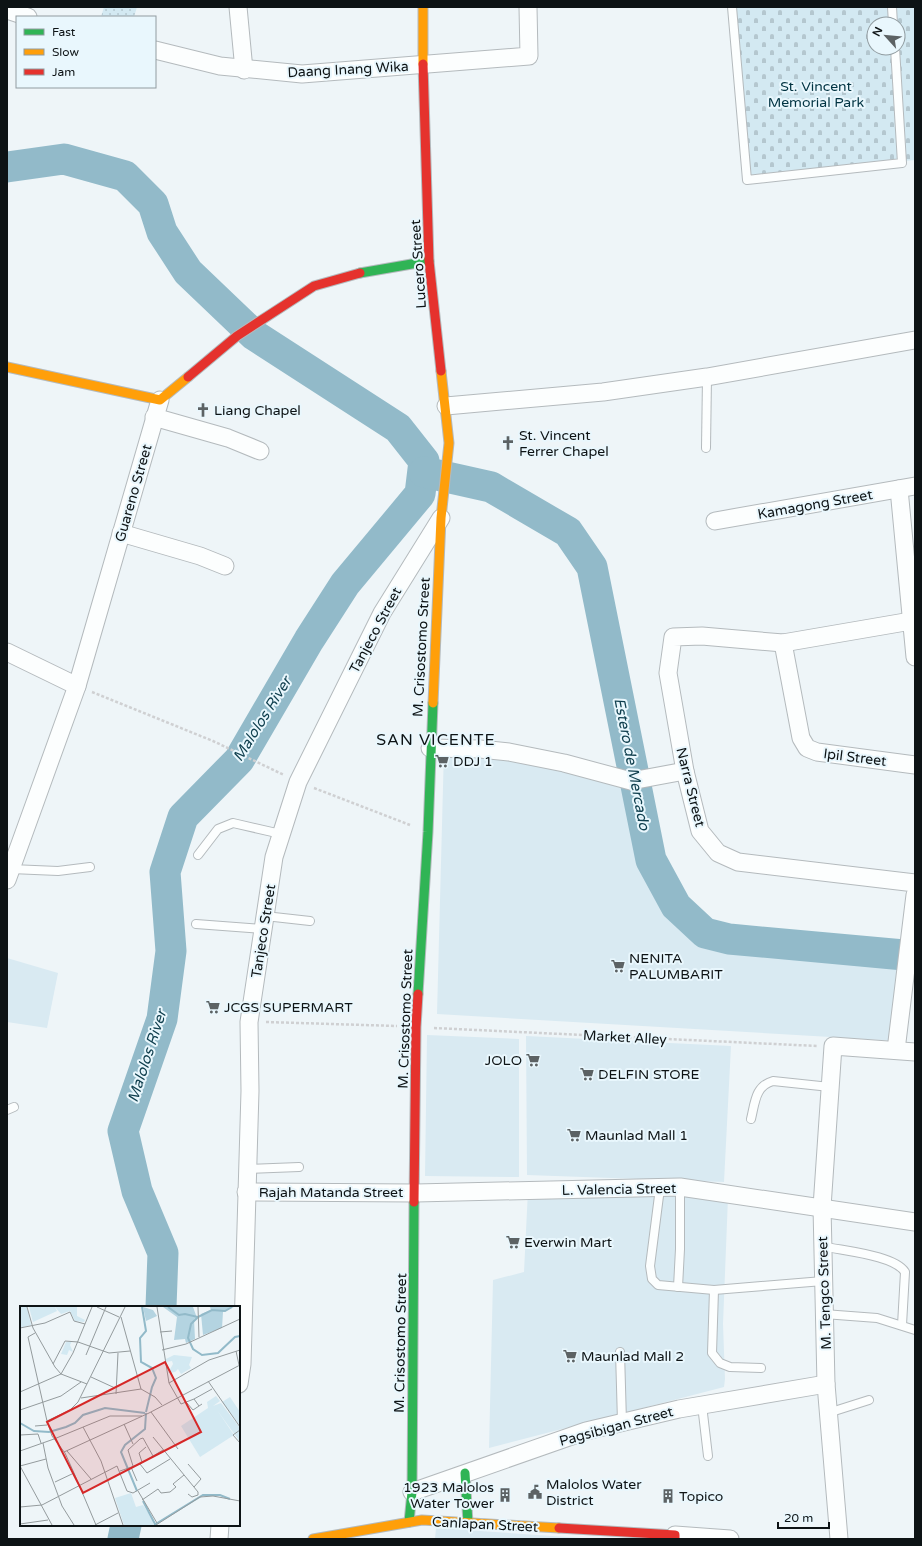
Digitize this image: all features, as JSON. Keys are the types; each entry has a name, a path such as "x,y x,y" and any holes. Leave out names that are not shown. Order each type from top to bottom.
{"street":[{"path":"238,7 244,70"},
{"name":"Lucero Street","path":"423,7 422,64 429,261 449,443 441,518"},
{"name":"Daang Inang Wika","path":"156,50 220,66 244,70 302,74 529,56 528,7"},
{"path":"7,10 25,16"},
{"path":"7,367 160,400 237,336 314,286 350,275 429,261"},
{"path":"446,406 603,392 708,377 915,340"},
{"name":"Guareno Street","path":"9,874 77,686 160,400"},
{"path":"154,418 228,438 260,451"},
{"path":"907,487 911,621 915,657"},
{"name":"Kamagong Street","path":"714,521 907,487"},
{"name":"M. Crisostomo Street","path":"410,1522 412,1492 416,1193 416,1027 428,832 430,748 441,518"},
{"name":"Tanjeco Street","path":"240,1377 242,1364 250,1091 249,1022 274,857 298,782 382,613 441,518"},
{"path":"121,533 200,556 225,566"},
{"path":"783,644 911,621"},
{"name":"Narra Street","path":"783,644 702,636 673,637 668,673 685,770 700,831 718,853 738,862 915,883"},
{"name":"Ipil Street","path":"783,644 801,738 807,748 817,752 915,765"},
{"path":"9,655 77,686"},
{"path":"430,748 480,749 509,752 564,763 585,770 631,780 685,770"},
{"path":"896,1050 915,895"},
{"path":"833,1046 915,1052"},
{"name":"M. Tengco Street","path":"833,1046 822,1207 822,1246 826,1384 839,1539"},
{"name":"L. Valencia Street","path":"416,1193 680,1187 915,1222"},
{"name":"Rajah Matanda Street","path":"246,1192 416,1193"},
{"name":"Pagsibigan Street","path":"412,1492 586,1431 702,1405 826,1384"},
{"path":"465,1474 468,1523"},
{"name":"Canlapan Street","path":"313,1539 422,1520 675,1537 730,1539"},
{"path":"219,1539 220,1526"}],"lane":[{"path":"732,7 747,180 902,163 895,56"},
{"path":"706,448 708,377"},
{"path":"198,855 218,829 233,823 281,834"},
{"path":"9,874 58,871 90,867"},
{"path":"196,924 310,921"},
{"path":"751,1119 758,1092 764,1084 772,1081 830,1087"},
{"path":"247,1169 300,1167"},
{"path":"678,1287 680,1249 680,1187"},
{"path":"660,1188 650,1266 652,1279 658,1285 714,1290 823,1281"},
{"path":"822,1246 891,1260 902,1266 905,1272 902,1326"},
{"path":"714,1290 712,1353 720,1363 730,1367 761,1368"},
{"path":"824,1314 877,1318 915,1330"},
{"path":"620,1352 622,1422"},
{"path":"828,1413 869,1400"},
{"path":"702,1405 708,1456"}],"path":[{"path":"77,686 236,752 298,782 428,832"},
{"name":"Market Alley","path":"249,1022 416,1027 833,1046"}],"shaded area":[{"path":"444,749 590,761 626,773 649,880 684,927 710,943 912,948 899,1041 437,1014"},
{"path":"7,958 58,973 47,1028 7,1022"},
{"path":"427,1035 519,1039 519,1177 425,1176"},
{"path":"526,1036 731,1046 724,1182 527,1175"},
{"path":"528,1190 728,1197 723,1324 724,1387 489,1448 493,1280 524,1272"},
{"path":"436,1528 596,1539 435,1539"}],"green space":[{"path":"104,7 137,7 134,16 101,16"},
{"name":"St. Vincent Memorial Park","path":"732,7 915,7 915,160 749,175"}],"waterway":[{"name":"Malolos River","path":"7,167 64,159 125,176 153,204 162,232 188,272 254,335 398,428 424,461 420,494 345,584 309,640 239,760 183,817 165,872 171,951 162,1019 123,1131 137,1191 163,1253 161,1306"},
{"name":"Estero de Mercado","path":"424,472 491,487 568,532 592,567 651,860 676,906 705,933 729,939 915,956"},
{"name":"Malolos River","path":"123,1539 126,1526"}],"traffic: fast":[{"path":"360,273 429,261"},
{"path":"418,994 428,832 433,703"},
{"path":"409,1522 412,1492 414,1202"},
{"path":"465,1473 468,1523"}],"traffic: slow":[{"path":"423,7 423,64"},
{"path":"7,367 160,400 188,377"},
{"path":"433,703 441,518 449,443 441,371"},
{"path":"313,1539 422,1520 559,1528"}],"traffic: jam":[{"path":"423,64 429,261 441,371"},
{"path":"188,377 237,336 314,286 360,273"},
{"path":"414,1202 416,1027 418,994"},
{"path":"559,1528 675,1535 675,1539"}],"place":[{"name":"Liang Chapel","path":"203,410"},
{"name":"St. Vincent Ferrer Chapel","path":"508,443"},
{"name":"DDJ 1","path":"442,761"},
{"name":"NENITA PALUMBARIT","path":"618,966"},
{"name":"JCGS SUPERMART","path":"213,1007"},
{"name":"JOLO","path":"533,1060"},
{"name":"DELFIN STORE","path":"587,1074"},
{"name":"Maunlad Mall 1","path":"574,1135"},
{"name":"Everwin Mart","path":"513,1242"},
{"name":"Maunlad Mall 2","path":"570,1356"},
{"name":"Malolos Water District","path":"535,1492"},
{"name":"1923 Malolos Water Tower","path":"505,1495"},
{"name":"Topico","path":"668,1496"}],"district":[{"name":"SAN VICENTE","path":"436,739"}]}
